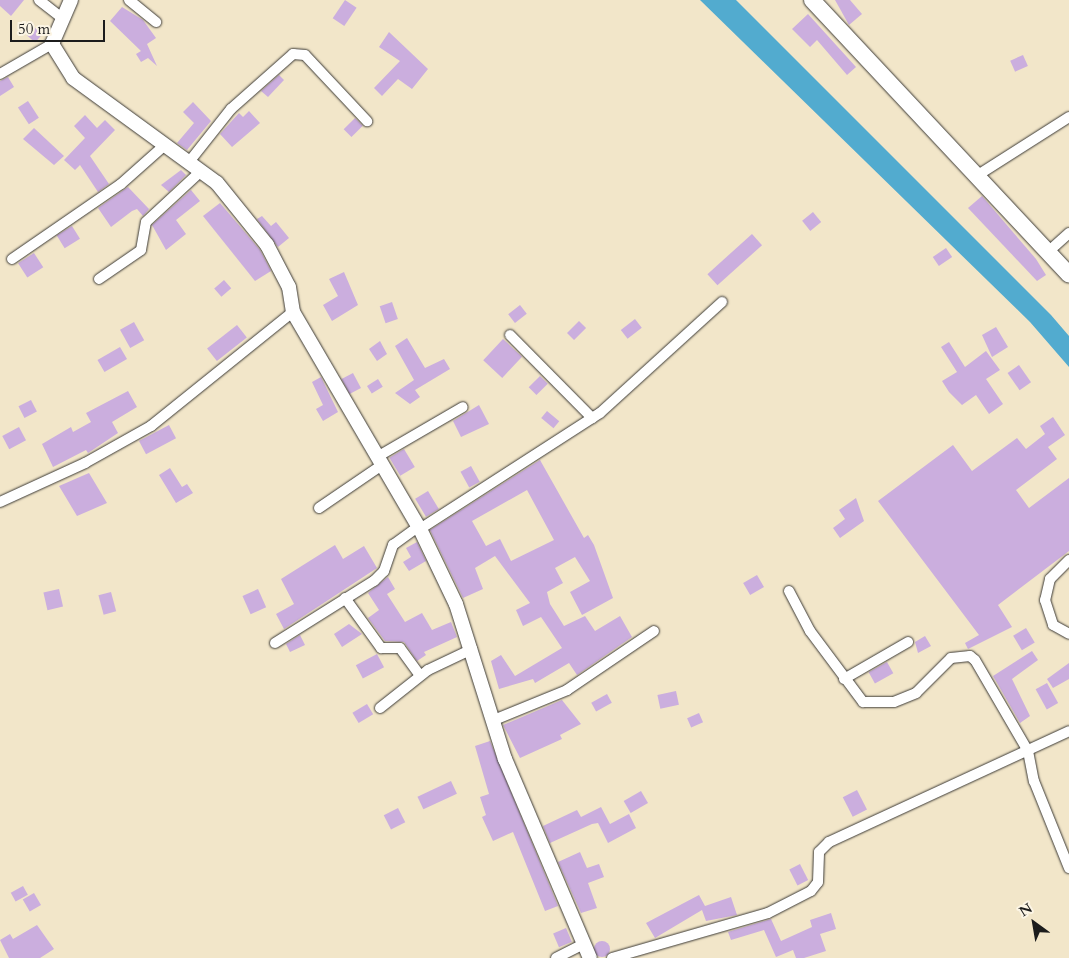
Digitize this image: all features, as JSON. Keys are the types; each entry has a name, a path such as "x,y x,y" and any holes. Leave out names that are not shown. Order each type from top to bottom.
{"main road":[{"path":"812,0 1069,274"}],"street":[{"path":"39,0 62,18"},
{"path":"0,74 52,44 71,0"},
{"path":"129,0 156,22"},
{"path":"52,44 73,78 217,182 267,245 289,287 293,312 419,528 472,649 494,720 524,805 590,958"},
{"path":"188,162 231,109 293,54 305,55 367,121"},
{"path":"978,175 1069,117"},
{"path":"12,259 121,184 165,146"},
{"path":"99,280 141,250 146,222 201,171"},
{"path":"1049,251 1069,232"},
{"path":"275,643 384,571 389,550 419,528 592,418 722,302"},
{"path":"0,502 85,463 151,426 293,312"},
{"path":"510,335 592,418"},
{"path":"320,508 379,461 463,407"},
{"path":"1069,560 1050,579 1045,600 1053,624 1069,634"},
{"path":"789,591 810,631 863,702 894,702 916,693 951,658 970,656 1028,752 1034,781 1069,868"},
{"path":"345,598 381,648 400,648 420,676"},
{"path":"494,720 567,690 654,631"},
{"path":"844,679 908,642"},
{"path":"380,708 420,676 472,649"},
{"path":"612,958 785,904 818,882 819,852 829,842 1028,752 1069,731"},
{"path":"556,958 584,944"}],"water":[{"path":"700,0 736,0 1051,315 1069,336 1069,367 1030,322"}],"building":[{"path":"0,0 24,0 11,16 0,6"},
{"path":"345,0 357,8 344,26 333,18"},
{"path":"835,0 850,0 862,14 849,25"},
{"path":"122,7 143,20 156,38 147,44 157,66 148,58 141,62 136,54 141,51 110,21"},
{"path":"808,14 856,67 847,75 817,40 810,47 792,29"},
{"path":"34,27 42,34 35,43 27,35"},
{"path":"389,32 428,69 412,89 398,79 382,96 374,88 400,61 379,47"},
{"path":"1023,55 1028,66 1015,72 1010,61"},
{"path":"279,75 284,80 268,97 261,91"},
{"path":"8,77 14,87 0,96 0,81"},
{"path":"28,101 39,118 29,124 18,108"},
{"path":"193,102 211,121 187,150 177,143 194,123 183,112"},
{"path":"249,111 260,123 232,147 220,134 239,113 243,117"},
{"path":"85,115 97,128 105,120 115,130 90,156 109,184 98,192 80,165 75,170 64,160 85,138 74,126"},
{"path":"355,118 363,126 351,137 344,129"},
{"path":"34,128 64,156 54,165 23,139"},
{"path":"181,170 186,175 169,192 161,185"},
{"path":"128,187 149,209 143,216 137,209 132,211 111,227 98,208"},
{"path":"191,190 200,201 176,220 186,234 166,250 152,225"},
{"path":"982,196 1036,259 1046,275 1037,281 968,208"},
{"path":"220,203 260,250 271,271 255,281 203,216"},
{"path":"813,212 821,222 810,231 802,221"},
{"path":"262,216 271,226 276,222 289,238 278,247 257,219"},
{"path":"72,226 80,239 65,248 57,236"},
{"path":"752,234 762,245 717,285 707,274"},
{"path":"946,248 952,257 939,266 933,257"},
{"path":"34,253 43,267 27,278 18,263"},
{"path":"344,272 358,305 332,321 323,305 338,296 329,279"},
{"path":"224,280 231,288 221,297 214,289"},
{"path":"392,302 398,319 386,323 380,306"},
{"path":"520,305 527,314 515,323 508,314"},
{"path":"635,319 642,328 628,339 621,330"},
{"path":"579,321 586,328 574,340 567,333"},
{"path":"134,322 144,340 130,348 120,330"},
{"path":"237,325 247,338 217,361 207,348"},
{"path":"996,327 1008,347 992,357 982,335"},
{"path":"407,338 425,368 444,359 450,369 415,390 420,397 410,404 395,393 414,380 395,346"},
{"path":"503,339 522,357 502,378 483,360"},
{"path":"380,341 387,354 377,361 369,349"},
{"path":"949,342 965,367 986,351 1000,370 986,379 1003,404 989,414 976,395 962,405 949,392 942,381 957,372 941,347"},
{"path":"120,347 127,359 104,372 97,360"},
{"path":"1019,365 1031,382 1020,390 1008,373"},
{"path":"353,373 361,388 350,394 342,379"},
{"path":"540,376 548,384 536,395 529,387"},
{"path":"321,377 338,412 323,421 316,409 323,405 312,382"},
{"path":"378,379 383,387 372,394 367,386"},
{"path":"128,391 137,407 112,422 118,433 88,453 86,450 53,467 42,444 71,427 73,432 91,422 86,413"},
{"path":"31,400 37,412 24,418 19,406"},
{"path":"479,405 489,424 461,437 453,421"},
{"path":"547,411 559,421 553,428 541,418"},
{"path":"1053,417 1065,435 1048,447 1057,459 1016,490 1029,508 1069,478 1069,551 998,605 1012,627 968,649 965,643 979,635 878,501 953,445 972,471 1017,438 1026,449 1045,434 1040,426"},
{"path":"169,425 176,438 146,454 139,441"},
{"path":"19,427 26,440 9,449 2,436"},
{"path":"404,449 415,467 400,476 389,458"},
{"path":"540,460 584,538 588,535 594,545 613,598 582,615 570,592 590,581 575,557 555,568 563,583 547,592 550,604 564,626 585,616 595,631 620,616 632,637 577,675 569,663 535,683 533,679 499,689 491,661 501,655 515,676 562,648 541,617 523,626 516,610 530,603 495,556 475,568 483,589 463,598 430,530","holes":["527,490 554,540 511,561 500,539 486,546 472,521"]},
{"path":"471,466 480,482 469,488 461,472"},
{"path":"170,468 182,487 187,484 193,493 176,503 159,475"},
{"path":"89,473 107,503 77,516 59,486"},
{"path":"428,491 439,509 426,517 415,499"},
{"path":"856,498 864,521 840,538 833,528 845,519 839,510"},
{"path":"417,542 426,561 409,571 403,562 411,557 406,548"},
{"path":"335,545 343,559 364,546 377,568 284,629 276,614 294,604 281,579"},
{"path":"757,575 764,587 750,595 743,583"},
{"path":"388,577 395,589 387,594 405,622 422,613 432,630 451,622 457,637 424,652 426,655 417,661 404,642 385,641 368,618 379,610 368,593"},
{"path":"59,589 63,607 47,610 43,593"},
{"path":"258,589 266,607 251,614 242,596"},
{"path":"111,592 116,611 104,615 98,595"},
{"path":"349,624 362,634 342,647 334,634"},
{"path":"1026,628 1035,643 1022,650 1013,636"},
{"path":"300,635 305,645 290,652 286,644"},
{"path":"925,636 931,646 918,653 915,642"},
{"path":"1032,651 1038,660 1012,679 1030,716 1020,723 993,676"},
{"path":"377,654 384,667 363,679 356,665"},
{"path":"887,662 893,673 875,684 869,672"},
{"path":"1069,663 1069,679 1053,688 1047,679"},
{"path":"1047,683 1058,703 1047,709 1036,689"},
{"path":"676,691 679,705 660,709 657,695"},
{"path":"607,694 612,703 596,711 591,703"},
{"path":"562,700 581,724 560,735 562,739 520,758 503,725"},
{"path":"367,704 373,714 359,723 352,713"},
{"path":"699,713 703,722 691,727 687,718"},
{"path":"490,741 558,906 545,911 513,832 493,841 482,817 486,815 480,797 489,794 475,746"},
{"path":"451,781 457,794 423,809 417,797"},
{"path":"857,790 867,810 853,817 843,797"},
{"path":"641,791 648,803 631,813 624,801"},
{"path":"601,807 610,824 629,814 636,828 608,843 598,823 592,824 550,843 543,826 577,810 581,817"},
{"path":"398,808 405,822 391,830 384,815"},
{"path":"580,852 587,868 599,864 604,877 588,883 597,908 581,913 558,862"},
{"path":"800,864 808,880 797,885 789,869"},
{"path":"23,886 28,895 16,902 11,893"},
{"path":"34,893 41,905 30,912 23,900"},
{"path":"699,895 705,906 731,897 737,915 706,921 702,910 655,938 646,923"},
{"path":"831,913 836,929 820,934 826,951 804,958 796,958 793,950 776,957 764,930 731,940 728,932 771,919 781,941 812,927 810,920"},
{"path":"37,925 54,949 40,958 9,958 0,940 10,934 13,939"},
{"path":"566,928 572,942 559,947 553,933"},
{"path":"602,941 610,949 602,957 594,949"}]}
